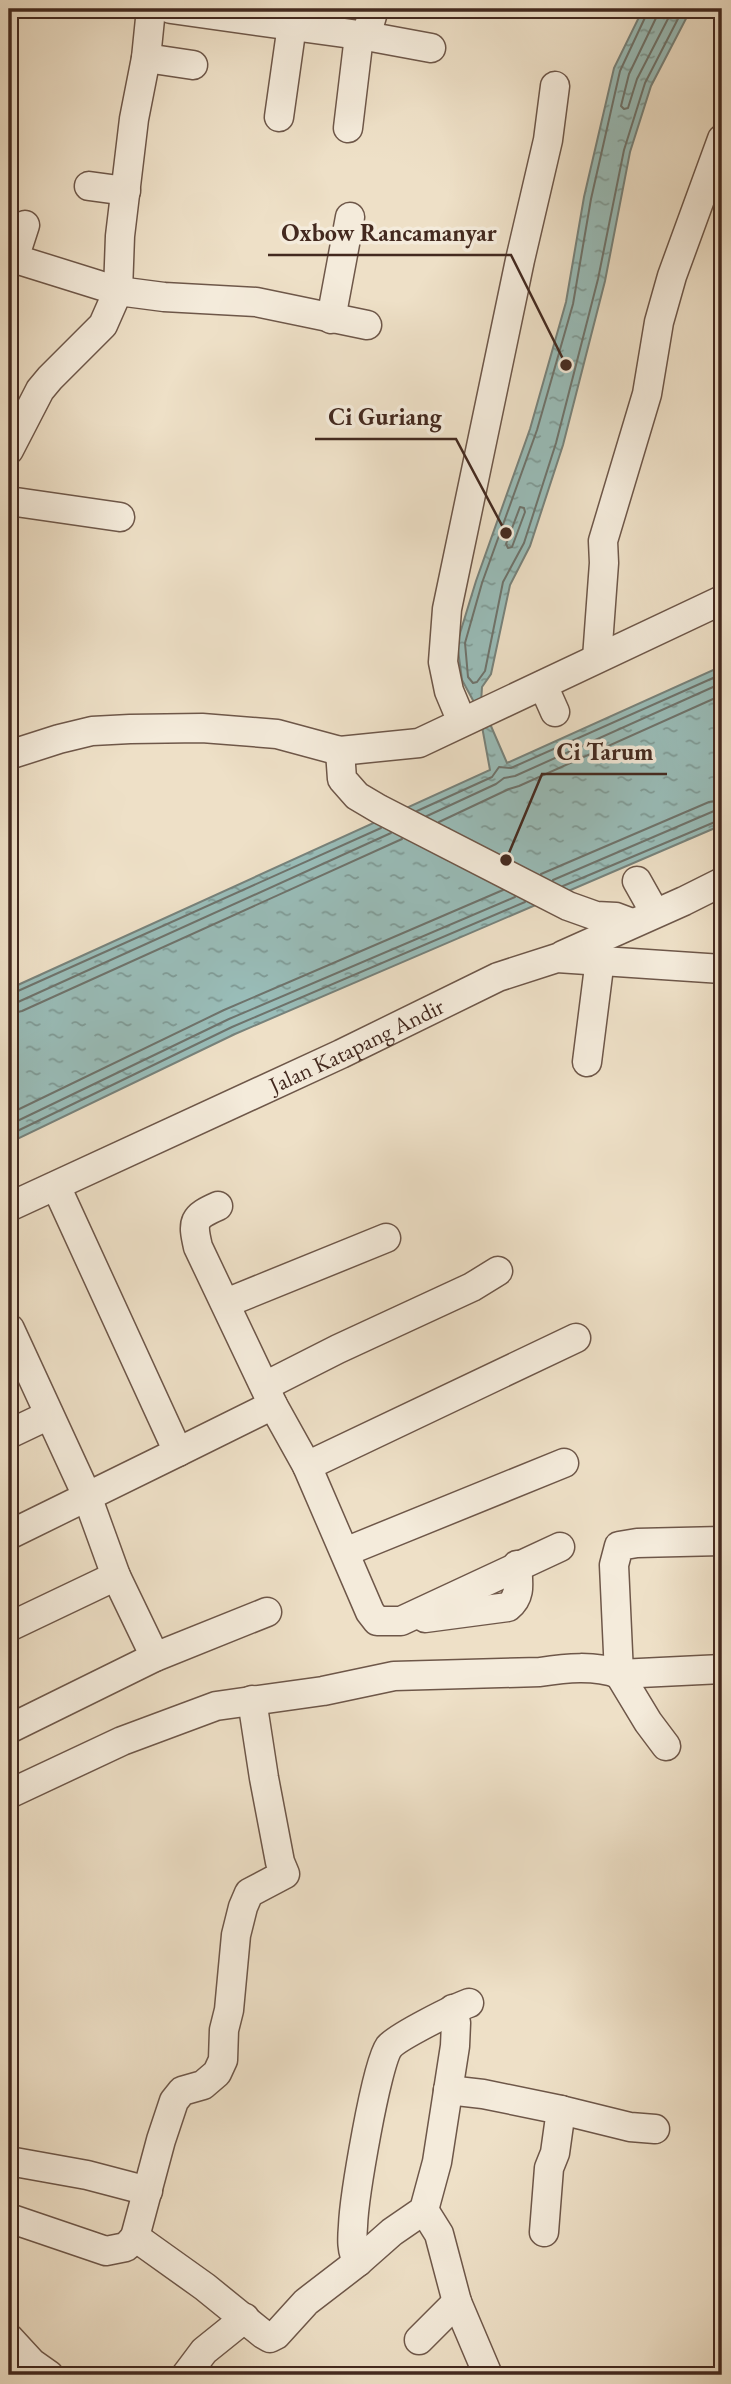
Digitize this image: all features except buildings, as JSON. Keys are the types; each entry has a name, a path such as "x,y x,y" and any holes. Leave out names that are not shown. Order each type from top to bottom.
{"street":[{"path":"9,450 40,390 103,325 118,291 120,236 151,9"},
{"path":"171,9 292,25 431,48"},
{"path":"348,128 363,36 374,9"},
{"path":"279,117 292,25"},
{"path":"146,58 193,65"},
{"path":"474,716 449,691 443,662 447,609 520,260 548,140 555,86"},
{"path":"597,658 604,563 603,541 647,394 659,322 672,276 722,138"},
{"path":"89,186 126,191"},
{"path":"331,319 350,217"},
{"path":"25,225 11,258 118,291 164,297 256,302 367,325"},
{"path":"9,501 120,517"},
{"path":"9,755 60,738 92,731 184,727 277,734 340,751 419,743 722,600"},
{"path":"543,685 555,712"},
{"path":"340,751 342,779 357,796 379,809 568,906 596,916 644,918"},
{"path":"637,881 644,918"},
{"path":"577,955 644,918 722,882"},
{"path":"587,1062 577,955 596,916"},
{"name":"Jalan Katapang Andir","path":"9,1207 341,1054 498,977 577,955 671,967 722,969"},
{"path":"56,1186 178,1452"},
{"path":"218,1206 201,1213 194,1229 198,1247 269,1395 307,1466 370,1612 377,1621 401,1621 560,1547"},
{"path":"226,1303 386,1238"},
{"path":"9,1535 178,1452 338,1349 472,1287 498,1271"},
{"path":"10,1329 87,1496 116,1576 155,1657"},
{"path":"307,1466 576,1338"},
{"path":"9,1434 49,1415"},
{"path":"345,1552 564,1463"},
{"path":"666,1746 619,1674 614,1565 619,1546 637,1543 722,1541"},
{"path":"9,1627 116,1576"},
{"path":"9,1729 155,1657 267,1612"},
{"path":"9,1794 79,1760 216,1706 323,1691 394,1676 540,1672 563,1668 606,1670 619,1674 722,1669"},
{"path":"9,2218 106,2251 126,2247 135,2237 173,2101 182,2091 203,2085 217,2073 223,2060 223,2030 229,2010 236,1935 243,1907 249,1893 285,1874 280,1862 264,1778 252,1700"},
{"path":"135,2237 270,2338 276,2335 306,2302 358,2262 392,2232 424,2210 437,2162 456,2023 461,2006 390,2046 383,2059 366,2139 353,2226 353,2255 358,2262"},
{"path":"448,2090 483,2094 630,2127 655,2129"},
{"path":"544,2232 549,2168 555,2153 561,2110"},
{"path":"9,2161 86,2175 148,2191"},
{"path":"424,2210 439,2234 457,2302 488,2375"},
{"path":"419,2340 457,2302"},
{"path":"186,2375 204,2351 245,2318"},
{"path":"9,2338 32,2363 49,2375"}],"water":[{"path":"643,9 691,9 651,86 630,152 605,281 563,445 530,546 510,585 491,674 482,687 481,703 507,763 722,666 722,825 235,1034 9,1143 9,989 490,770 481,721 462,680 457,643 530,429 566,302 584,197 614,68"}],"place":[{"name":"Oxbow Rancamanyar","path":"566,365"},
{"name":"Ci Guriang","path":"506,533"},
{"name":"Ci Tarum","path":"506,860"}]}
